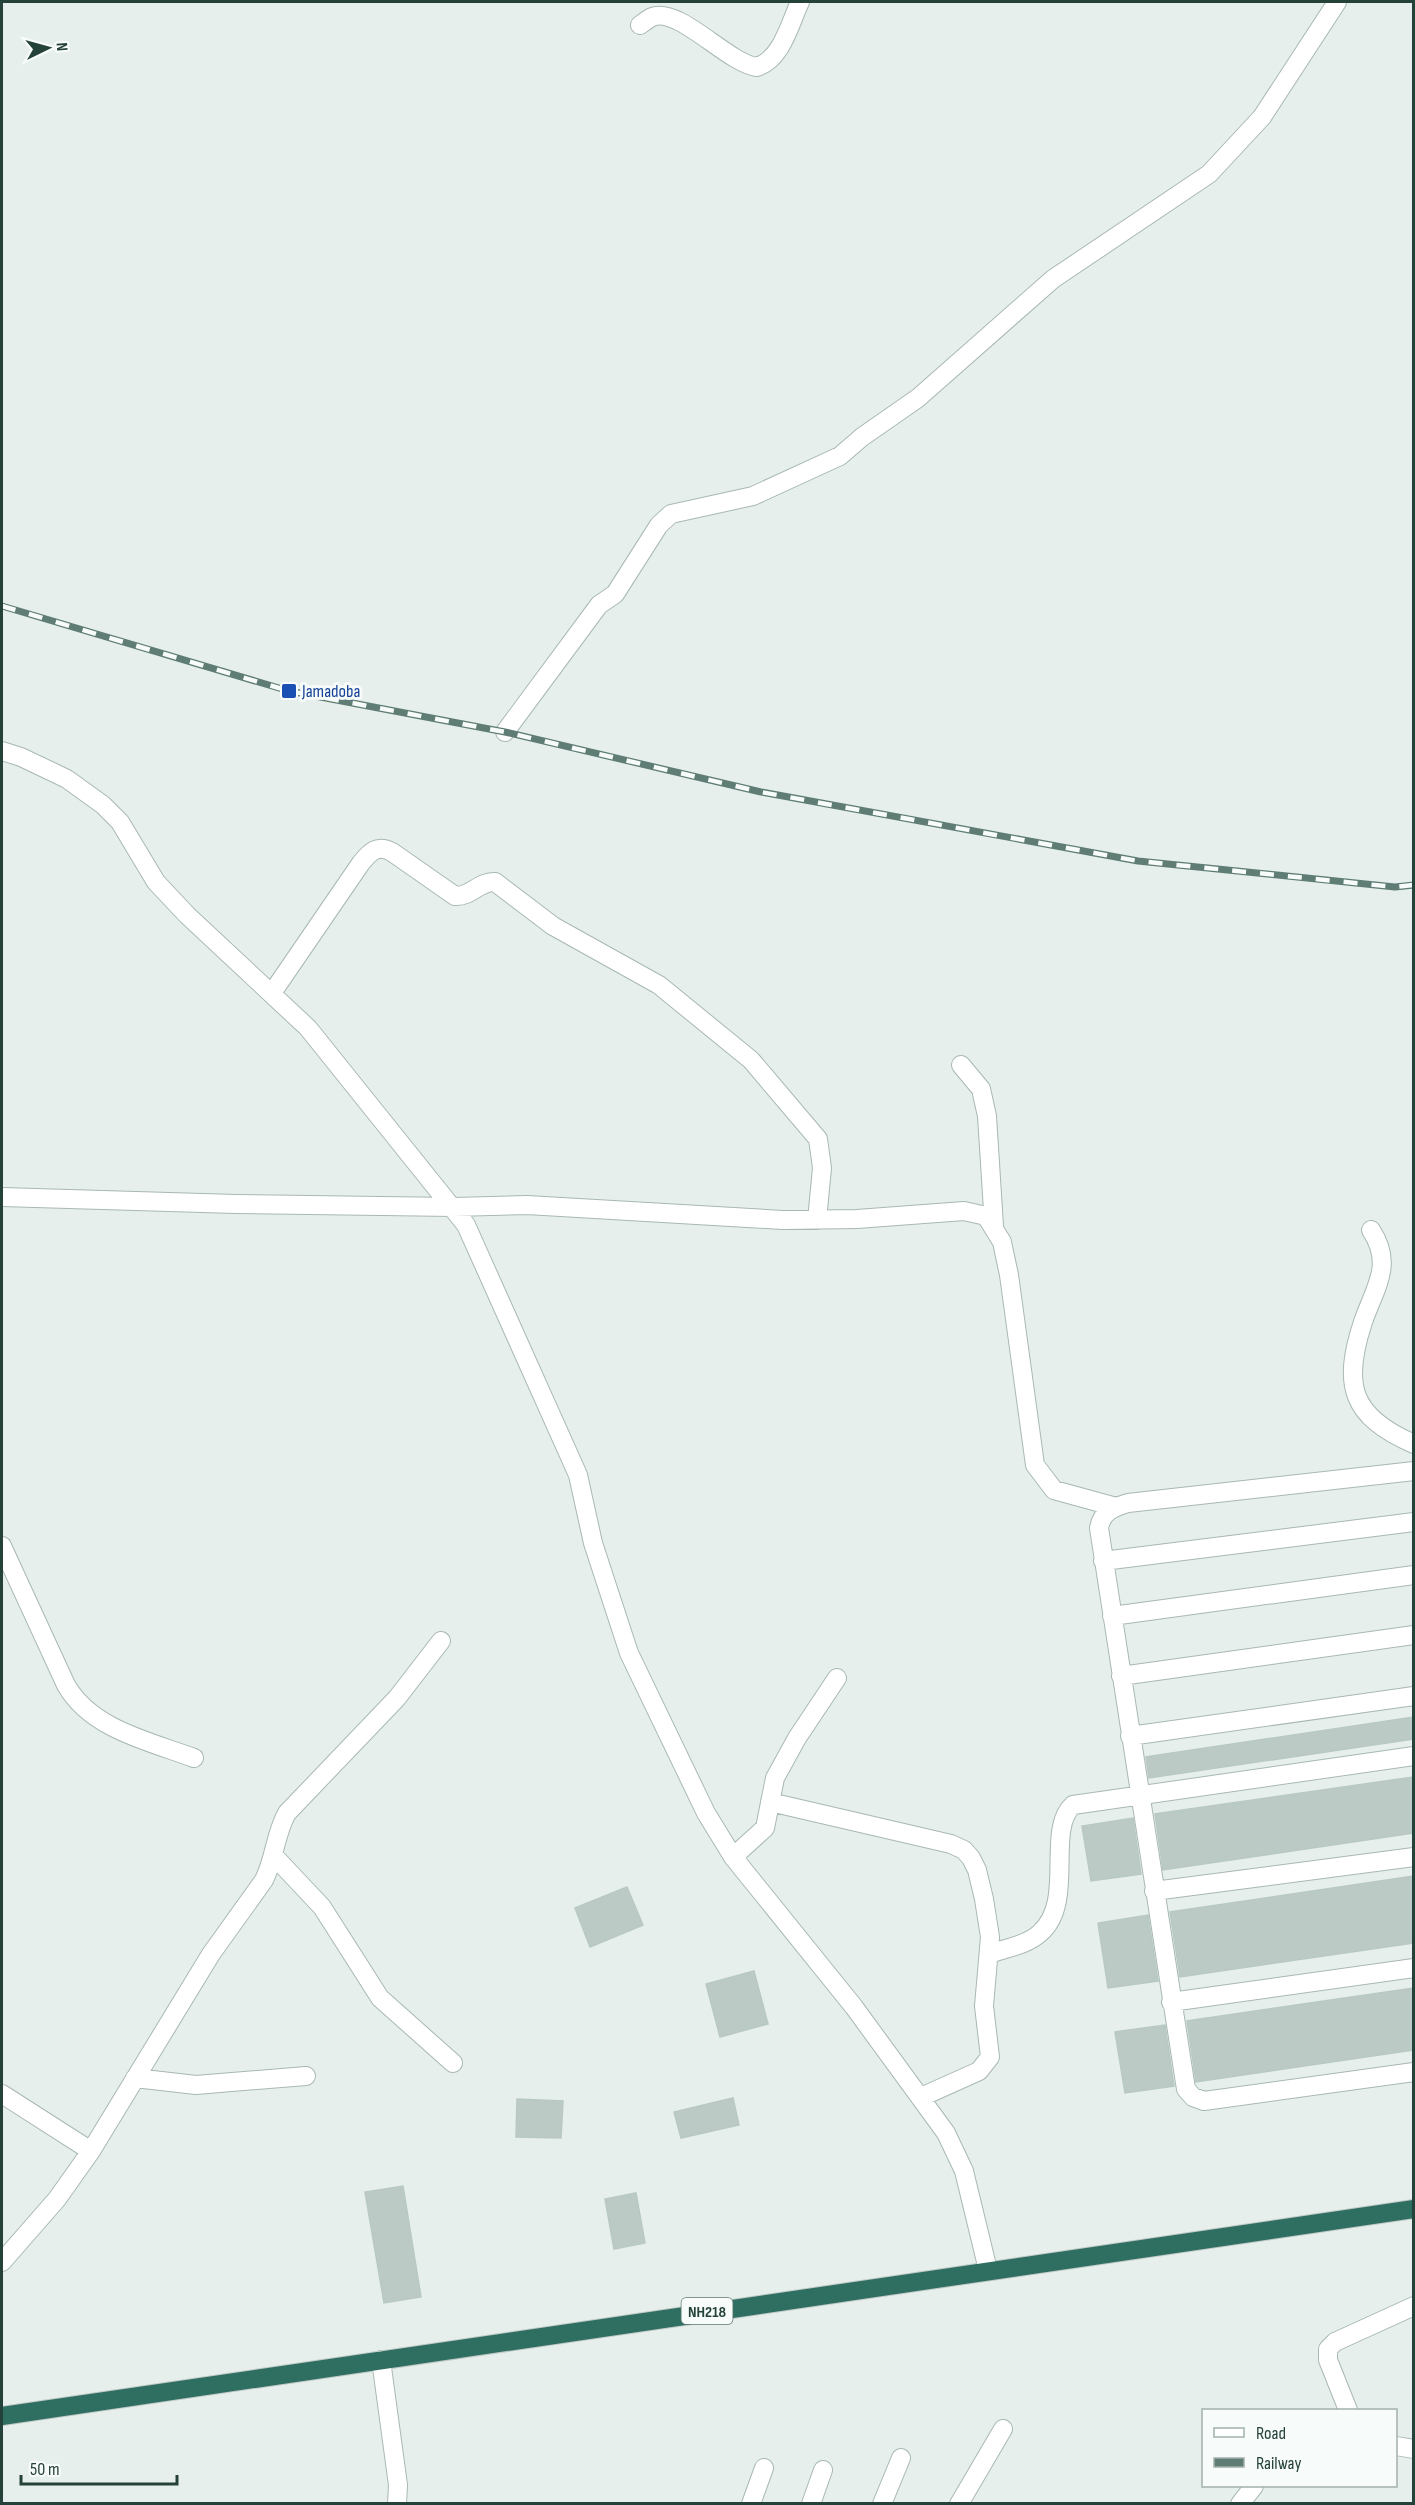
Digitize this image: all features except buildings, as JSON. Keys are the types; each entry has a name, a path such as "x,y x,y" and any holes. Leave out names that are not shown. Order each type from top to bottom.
{"highway":[{"name":"NH218","path":"2,2416 1413,2209"}],"street":[{"path":"640,25 651,17 663,15 677,20 738,60 757,67 772,57 782,44 800,2"},
{"path":"505,732 599,605 615,594 659,525 671,514 753,496 840,456 862,437 918,399 1053,279 1209,174 1262,117 1337,2"},
{"path":"2,752 43,766 67,779 103,805 129,835 156,882 187,915 272,993 333,1056 454,1207 476,1241 578,1475 593,1543 633,1663 706,1813 733,1857 854,2007 946,2133 964,2171 988,2270"},
{"path":"272,993 361,863 377,848 384,848 392,852 454,896 470,893 488,882 495,882 553,926 659,985 751,1060 818,1139 822,1168 817,1220"},
{"path":"961,1065 981,1089 987,1116 994,1226"},
{"path":"2,1197 454,1207 556,1206 592,1210 817,1220 964,1211 986,1216 1002,1242 1009,1275 1035,1465 1054,1490 1116,1507"},
{"path":"1371,1230 1381,1245 1383,1264 1380,1281 1363,1322 1357,1346 1354,1387 1361,1407 1374,1423 1386,1432 1413,1444"},
{"path":"1413,1470 1128,1503 1106,1511 1101,1518 1099,1528 1138,1794 1186,2089 1193,2097 1204,2101 1413,2072"},
{"path":"1103,1561 1413,1522"},
{"path":"2,1546 66,1685 80,1706 117,1728 194,1758"},
{"path":"1112,1616 1413,1575"},
{"path":"1121,1676 1413,1635"},
{"path":"2,2262 57,2199 91,2151 211,1954 264,1880 280,1826 287,1813 397,1698 441,1641"},
{"path":"733,1857 765,1828 775,1778 837,1678"},
{"path":"1130,1736 1413,1696"},
{"path":"989,1954 1028,1941 1041,1932 1050,1921 1057,1903 1062,1827 1067,1811 1084,1802 1413,1756"},
{"path":"770,1802 951,1844 964,1850 977,1870 990,1936 984,1990 991,2048 987,2064 979,2071 921,2097"},
{"path":"273,1855 322,1907 380,1998 453,2063"},
{"path":"1154,1891 1413,1857"},
{"path":"1171,2002 1413,1968"},
{"path":"135,2078 196,2085 306,2076"},
{"path":"2,2094 91,2151"},
{"path":"1348,2409 1328,2360 1328,2349 1335,2342 1413,2306"},
{"path":"381,2360 398,2485 397,2504"},
{"path":"959,2504 1003,2429"},
{"path":"1397,2446 1413,2449"},
{"path":"882,2504 901,2458"},
{"path":"751,2504 764,2468"},
{"path":"811,2504 823,2470"},
{"path":"1240,2504 1253,2487"}],"railway":[{"path":"2,606 289,691 505,732 761,792 1138,861 1395,887 1414,885"}],"place":[{"name":"Jamadoba","path":"289,691"}]}
